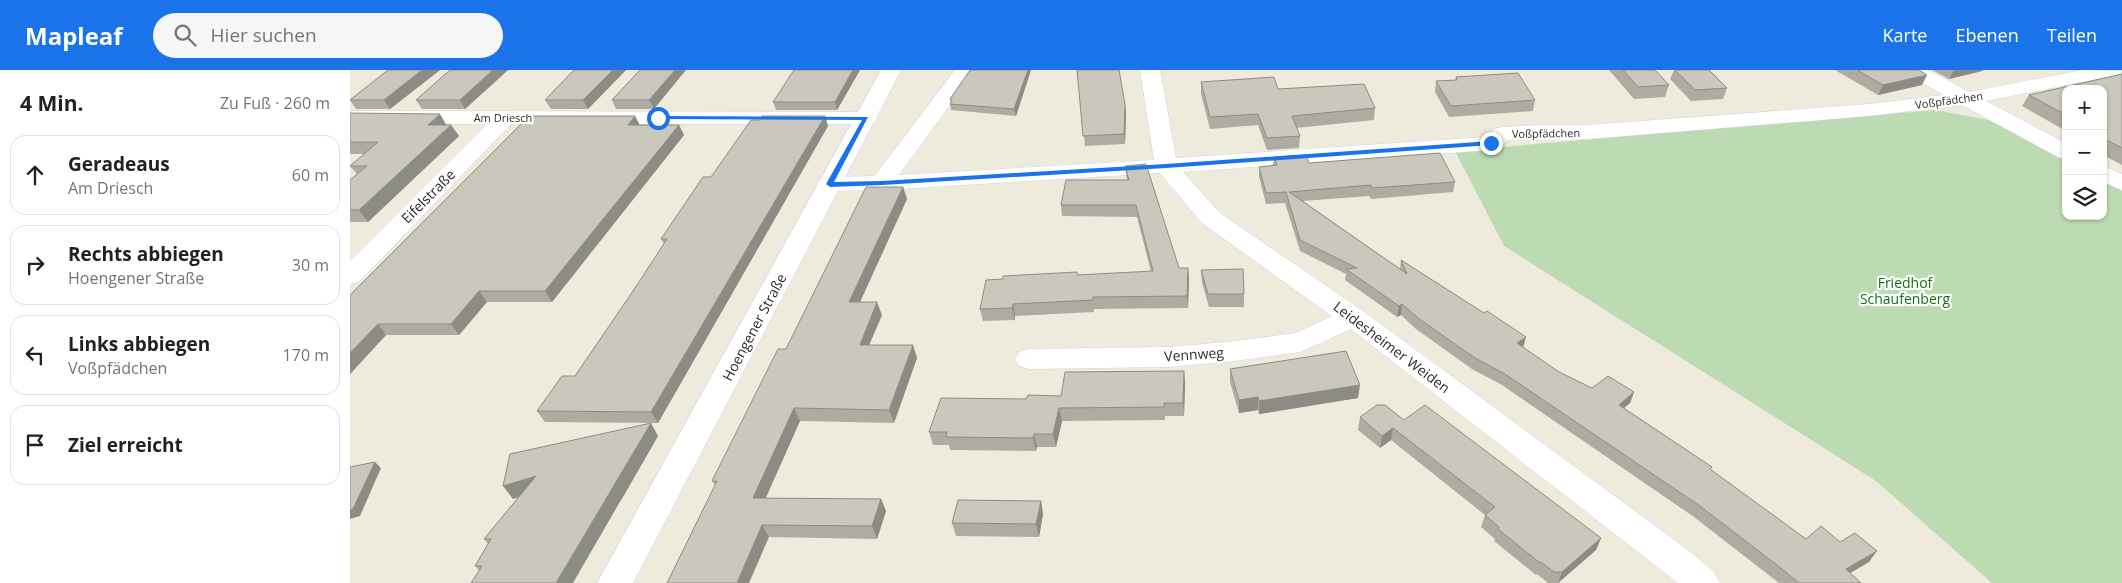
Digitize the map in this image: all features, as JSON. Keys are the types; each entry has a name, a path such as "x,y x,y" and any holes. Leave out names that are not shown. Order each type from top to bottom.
{"street":[{"name":"Hoengener Straße","path":"614,583 891,70"},
{"path":"882,183 965,70"},
{"path":"1150,70 1166,166"},
{"path":"1913,70 2062,150"},
{"name":"Voßpfädchen","path":"830,184 882,183 1166,166 1491,143 1502,134 1511,133 1538,131 1587,132 1869,110 1967,98 2113,70"},
{"path":"594,118 614,98"},
{"path":"396,117 418,99"},
{"name":"Am Driesch","path":"350,117 866,118"},
{"name":"Eifelstraße","path":"350,276 506,117"},
{"name":"Leidesheimer Weiden","path":"1166,166 1211,218 1353,317 1680,563 1702,583"},
{"path":"2107,175 2122,183"},
{"name":"Vennweg","path":"1029,359 1168,357 1228,352 1301,342 1353,317"}],"green space":[{"name":"Friedhof Schaufenberg","path":"1935,110 1989,120 2062,159 2062,220 2107,220 2107,183 2122,191 2122,583 1992,583 1876,481 1504,246 1455,151"}],"building":[{"path":"388,70 422,70 384,100 350,100"},
{"path":"450,70 493,70 460,100 416,100"},
{"path":"574,70 613,70 583,100 545,100"},
{"path":"640,70 675,70 649,100 612,100"},
{"path":"794,70 853,70 835,102 773,102"},
{"path":"970,70 1028,70 1014,109 950,104 952,100 950,99"},
{"path":"1077,70 1119,70 1125,104 1124,134 1083,136"},
{"path":"1623,70 1655,70 1669,85 1638,87"},
{"path":"1675,70 1709,70 1727,88 1695,90"},
{"path":"1857,70 1919,70 1927,75 1883,85"},
{"path":"1518,73 1535,100 1451,106 1436,81 1457,80 1456,77"},
{"path":"2122,74 2122,148 2107,140 2107,85 2073,85"},
{"path":"1274,77 1278,89 1364,84 1375,108 1292,116 1300,136 1267,138 1258,114 1210,117 1201,82"},
{"path":"2062,88 2062,113 2029,95"},
{"path":"350,113 440,114 428,125 451,125 359,210 350,210 350,180 367,166 350,166 378,142 350,142"},
{"path":"529,116 635,116 628,125 679,125 545,291 479,291 451,324 378,324 350,353 350,295"},
{"path":"762,116 825,116 651,412 537,411 562,376 575,376 667,239 661,239 703,177 711,177 751,120 760,120"},
{"path":"1440,153 1455,182 1372,188 1371,185 1289,192 1407,274 1401,260 1484,313 1487,311 1526,337 1517,343 1559,372 1592,388 1608,376 1634,392 1619,405 1712,467 1710,469 1806,539 1821,526 1840,542 1855,533 1877,551 1846,569 1861,583 1799,583 1700,506 1505,374 1475,358 1418,318 1402,304 1399,306 1346,269 1357,268 1300,240 1286,192 1266,193 1259,167 1277,165 1274,157 1306,155 1309,163"},
{"path":"1146,164 1179,268 1188,268 1187,296 1093,297 1093,300 1013,304 1012,308 980,309 986,280 1003,279 1003,276 1077,272 1077,275 1153,271 1136,205 1061,205 1066,180 1129,180 1125,166"},
{"path":"866,187 903,187 849,302 877,302 860,345 913,345 889,410 794,408 753,498 881,499 872,526 762,525 737,583 667,583 717,481 712,481 778,349 786,349"},
{"path":"1243,269 1244,294 1208,294 1201,270"},
{"path":"1346,351 1360,385 1259,401 1258,397 1239,400 1230,369"},
{"path":"1184,371 1183,403 1164,403 1164,407 1059,408 1053,434 1034,434 1033,438 946,437 947,432 929,432 941,398 1026,399 1028,395 1061,396 1065,372"},
{"path":"1377,405 1385,405 1404,420 1425,405 1601,538 1562,572 1554,572 1498,529 1499,527 1485,515 1495,507 1393,428 1382,436 1360,417"},
{"path":"651,423 556,583 471,583 482,566 475,566 491,539 484,539 536,476 503,486 510,454"},
{"path":"375,462 353,509 350,510 350,467"},
{"path":"958,500 1041,501 1036,524 952,523"}],"route":[{"path":"658,118 866,118 830,184 882,183 1166,166 1491,143"}]}
